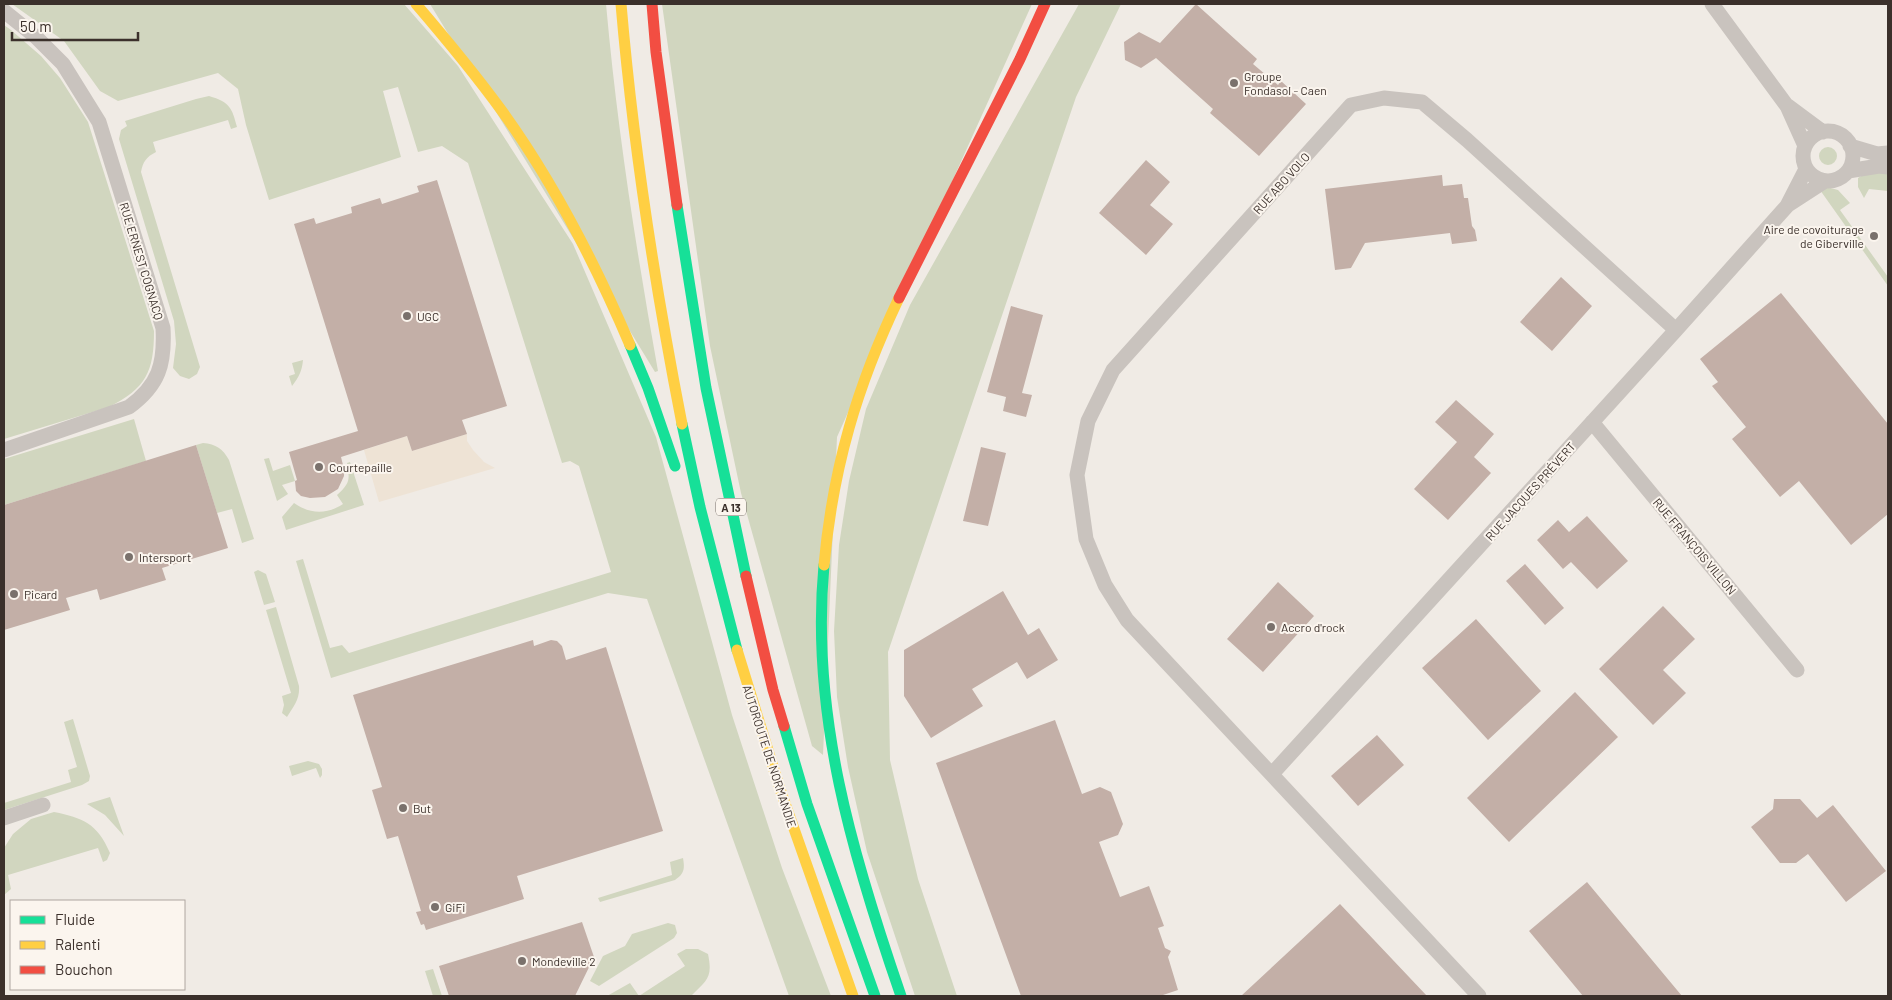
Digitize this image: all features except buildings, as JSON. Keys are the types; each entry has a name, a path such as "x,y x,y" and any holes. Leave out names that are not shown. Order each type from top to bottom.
{"highway":[{"path":"416,4 503,112 552,188 579,236 626,329 661,422 678,474"},
{"name":"A 13","path":"621,4 640,175 662,317 684,436 702,512"},
{"name":"A 13","path":"652,4 656,52 679,218 706,388 738,541 773,690 805,795 846,918 875,996"},
{"path":"901,996 866,892 840,793 830,739 822,633 825,539 839,460 853,409 885,326 1045,4"},
{"path":"1002,92 1035,54"},
{"path":"686,490 702,512"},
{"name":"AUTOROUTE DE NORMANDIE","path":"702,512 744,675 779,788 825,922 853,996"}],"street":[{"path":"1712,4 1787,106 1805,146"},
{"name":"RUE ERNEST COGNACQ","path":"4,11 36,37 63,64 99,122 163,328 164,350 161,368 153,384 142,397 128,407 4,450"},
{"name":"RUE ABO VOLO","path":"1479,996 1127,620 1105,585 1086,539 1077,475 1088,421 1113,370 1351,105 1384,98 1422,102 1496,165 1676,330"},
{"path":"1787,106 1823,132 1838,134 1845,139 1850,146 1852,155 1852,163 1848,171"},
{"path":"1805,146 1810,139 1823,132"},
{"name":"RUE JACQUES PRÉVERT","path":"1272,774 1787,206 1806,169 1803,161 1805,146"},
{"path":"1850,146 1877,154 1888,153"},
{"name":"RUE JACQUES PRÉVERT","path":"1787,206 1825,181 1842,177 1848,171 1878,166 1888,167"},
{"path":"1806,169 1818,179 1825,181"},
{"name":"RUE FRANÇOIS VILLON","path":"1592,422 1797,670"},
{"path":"4,818 43,805"}],"green space":[{"path":"12,4 404,4 458,66 573,244 656,437 732,715 782,868 831,996 789,996 647,599 608,593 331,678 296,561 303,559 330,648 342,645 349,653 611,572 579,466 570,461 562,463 468,163 442,146 418,152 398,87 383,91 401,157 269,200 246,125 238,89 218,73 118,101 100,91 64,41"},
{"path":"430,4 606,4 628,188 658,371 655,372"},
{"path":"662,4 1032,4 837,437 823,755 812,746 741,493 710,346"},
{"path":"1079,4 1121,4 1076,97 888,652 890,760 918,879 957,996 915,996 867,852 848,767 837,697 834,631 839,545 849,481 866,409 910,305"},
{"path":"4,25 41,56 60,78 88,122 154,331 154,345 150,368 145,377 132,393 122,400 109,407 4,439"},
{"path":"209,96 226,103 231,110 237,127 231,129 228,120 153,142 156,152 146,160 141,172 200,367 197,374 189,379 180,376 173,368 176,344 174,321 119,139 121,130 127,126 125,121"},
{"path":"1828,147 1834,150 1837,156 1834,162 1828,165 1822,162 1819,156 1822,150"},
{"path":"1888,172 1888,191 1869,189 1864,198 1858,187 1858,178 1866,173"},
{"path":"1827,187 1838,190 1850,203 1840,210 1888,277 1888,286 1820,190"},
{"path":"303,360 300,374 292,386 289,376 295,374 292,363"},
{"path":"134,419 146,461 4,505 4,459"},
{"path":"203,443 219,448 229,460 254,539 242,543 232,509 217,513 196,445"},
{"path":"269,458 273,471 290,465 295,481 282,485 288,494 277,501 264,459"},
{"path":"350,462 364,505 286,530 282,517 294,503 300,507 318,512 337,508 343,504 337,495 348,481 347,463"},
{"path":"258,570 266,574 275,602 264,605 254,572"},
{"path":"276,607 299,686 297,699 287,717 282,713 284,705 282,696 291,693 266,610"},
{"path":"73,719 90,776 89,781 82,785 4,810 4,803 71,782 68,770 77,767 64,722"},
{"path":"308,761 319,764 322,769 320,778 316,768 292,776 289,766"},
{"path":"110,797 124,836 105,815 87,804"},
{"path":"54,812 81,820 94,828 110,853 107,860 103,862 98,848 8,875 11,889 4,895 4,848 13,834 31,819"},
{"path":"683,858 683,871 675,880 600,902 598,898 672,875 670,862"},
{"path":"668,923 675,925 677,933 674,938 599,986 590,981 603,956 625,946 632,934"},
{"path":"686,949 698,949 708,954 709,974 691,996 639,996 685,966 677,954"},
{"path":"433,969 442,996 433,996 425,971"},
{"path":"630,983 639,996 607,996"}],"shaded area":[{"path":"467,434 467,441 473,450 484,462 495,468 379,502 364,450 407,436 412,451"}],"traffic: fast":[{"path":"677,205 706,388 746,576"},
{"path":"630,345 648,388 675,466"},
{"path":"682,424 700,507 737,650"},
{"path":"824,565 821,621 823,676 839,784 867,891 901,996"},
{"path":"784,726 807,804 875,996"}],"traffic: slow":[{"path":"416,4 492,97 539,166 588,254 630,345"},
{"path":"621,4 638,162 663,320 682,424"},
{"path":"824,565 834,494 849,428 871,363 899,298"},
{"path":"737,650 780,789 853,996"}],"traffic: jam":[{"path":"652,4 656,52 677,205"},
{"path":"899,298 1020,59 1045,4"},
{"path":"746,576 773,690 784,726"}],"place":[{"name":"Groupe Fondasol - Caen","path":"1234,83"},
{"name":"Aire de covoiturage de Giberville","path":"1874,236"},
{"name":"UGC","path":"407,316"},
{"name":"Courtepaille","path":"319,467"},
{"name":"Intersport","path":"129,557"},
{"name":"Picard","path":"14,594"},
{"name":"Accro d'rock","path":"1271,627"},
{"name":"But","path":"403,808"},
{"name":"GiFi","path":"435,907"},
{"name":"Mondeville 2","path":"522,961"}]}
